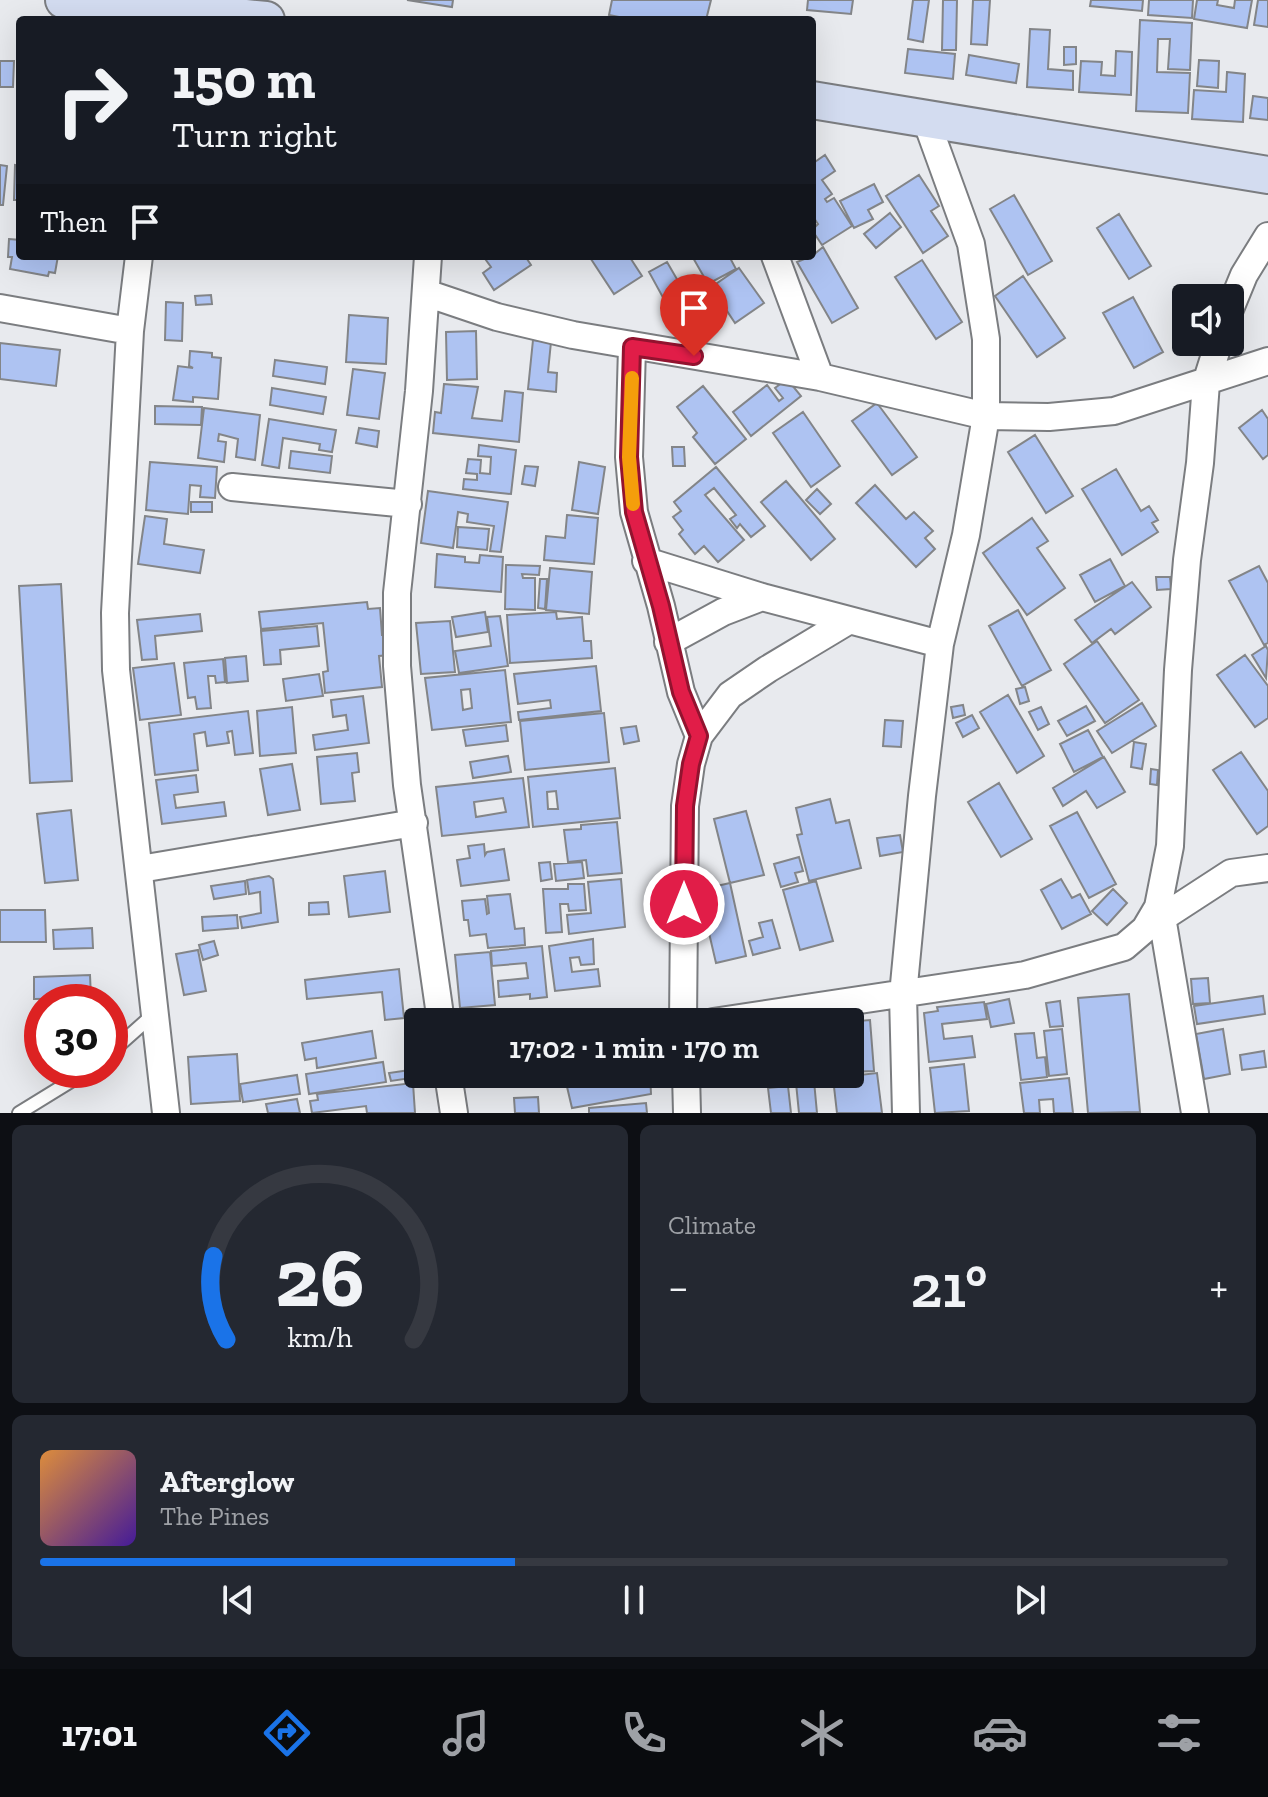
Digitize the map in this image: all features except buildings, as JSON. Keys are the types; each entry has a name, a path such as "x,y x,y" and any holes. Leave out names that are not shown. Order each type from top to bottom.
{"street":[{"path":"64,0 110,2 156,14 193,16"},
{"path":"816,101 1268,175"},
{"path":"906,1113 903,995 910,901 940,644 966,535 986,416 986,339 971,244 926,120"},
{"path":"1240,284 1268,236"},
{"path":"139,260 130,331 115,613 116,670 166,1113"},
{"path":"428,260 408,504 397,593 397,666 407,785 439,1008"},
{"path":"776,260 820,377"},
{"path":"426,293 497,317 632,347 820,377 986,416 1049,417 1114,411 1268,361"},
{"path":"0,308 130,331"},
{"path":"632,347 629,457 634,512 688,713 699,736"},
{"path":"1195,1113 1153,923 1170,846 1178,670 1187,560 1200,463 1206,383 1215,356"},
{"path":"232,487 408,504"},
{"path":"646,561 762,597 940,644"},
{"path":"668,642 723,612 762,597"},
{"path":"683,1008 685,806 699,736 730,695 848,621"},
{"path":"140,869 414,823"},
{"path":"812,1008 1025,975 1072,964 1124,947 1153,923 1231,873 1268,868"},
{"path":"450,1088 454,1113"},
{"path":"686,1088 687,1113"}],"lane":[{"path":"128,1037 155,1013"},
{"path":"19,1113 60,1088"}],"slow traffic":[{"path":"632,378 629,457 633,504"}],"route":[{"path":"684,904 685,806 699,736 681,692 661,606 646,561 634,512 629,457 632,347 694,356"}]}
